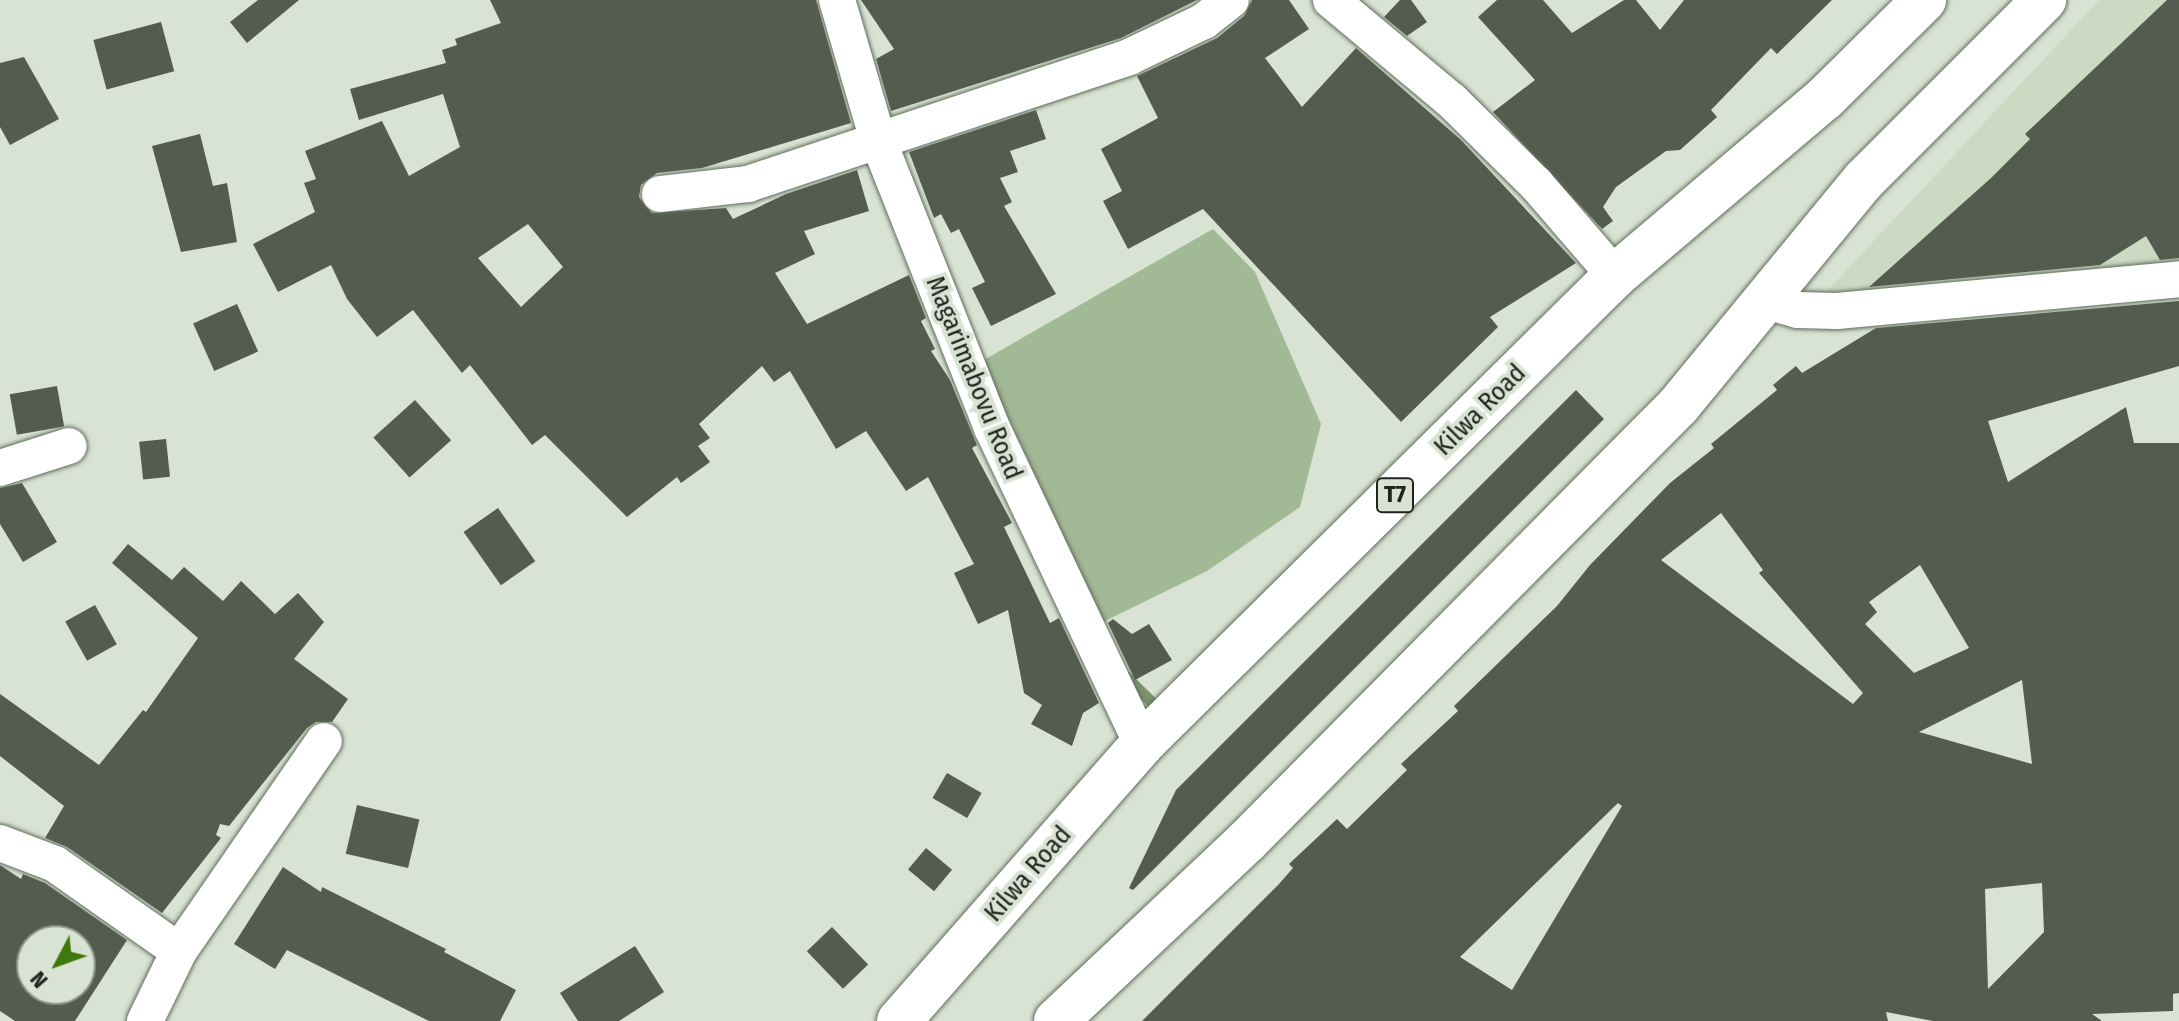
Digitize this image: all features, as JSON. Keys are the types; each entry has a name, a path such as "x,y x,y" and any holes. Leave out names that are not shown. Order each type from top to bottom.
{"highway":[{"name":"Kilwa Road","path":"899,1021 1142,744 1615,276 1824,99 1924,0"},
{"path":"1056,1021 1246,842 1679,405 1864,180 2044,0"}],"street":[{"name":"Magarimabovu Road","path":"837,0 878,140 992,428 1142,744"},
{"path":"660,194 748,184 1129,57 1204,21 1231,0"},
{"path":"1331,0 1452,101 1536,184 1615,276"},
{"path":"1766,301 1797,310 1837,311 2179,279"},
{"path":"0,468 69,446"},
{"path":"145,1021 179,951 324,741"},
{"path":"0,843 55,864 179,951"}],"shaded area":[{"path":"2099,0 2179,0 2179,275 1800,320"},
{"path":"1213,229 1255,272 1321,424 1300,507 1207,571 1103,622 982,361"}],"building":[{"path":"258,0 299,0 247,43 230,22"},
{"path":"490,0 816,0 851,123 702,168 657,173 641,185 639,197 652,213 726,208 733,219 786,194 857,170 869,211 804,231 815,254 775,273 807,324 909,275 926,318 921,321 935,349 931,351 950,380 977,445 972,448 1012,523 1004,527 1050,623 1059,618 1099,703 1083,713 1072,746 1031,724 1042,705 1024,693 1008,610 978,624 954,573 974,564 928,477 906,491 866,431 836,449 790,371 774,382 762,366 699,424 710,438 698,446 710,462 681,483 677,477 627,517 545,435 532,445 470,365 462,373 413,310 377,337 347,299 331,265 278,292 253,244 315,212 304,183 316,179 305,151 382,121 409,176 460,147 443,94 359,120 350,89 446,63 442,50 457,45 455,39 501,23","holes":["528,224 563,267 521,307 478,258"]},
{"path":"861,0 1197,0 1121,38 891,111 876,59 894,49"},
{"path":"1252,0 1289,0 1309,29 1265,58 1302,107 1356,48 1461,140 1576,263 1490,317 1498,327 1401,422 1203,209 1128,249 1103,201 1122,191 1101,149 1158,118 1137,76 1217,38 1244,16"},
{"path":"1400,0 1411,0 1427,22 1407,36 1384,17"},
{"path":"1497,0 1543,0 1572,33 1624,0 1636,0 1660,30 1684,0 1832,0 1777,54 1771,48 1711,110 1717,117 1680,150 1666,151 1616,187 1603,207 1613,221 1602,229 1493,112 1535,80 1478,17"},
{"path":"2167,0 2179,0 2179,258 2160,260 2146,236 2100,265 1869,287 1991,178 2030,139 2025,134"},
{"path":"161,22 174,71 107,89 93,40"},
{"path":"24,57 59,119 10,145 0,127 0,63"},
{"path":"1036,110 1046,139 1010,151 1018,172 1000,178 1012,202 1004,206 1056,294 991,326 972,288 985,282 959,229 951,233 941,214 934,218 909,152"},
{"path":"200,134 213,186 227,183 237,242 181,252 152,146"},
{"path":"2179,301 2179,366 1988,421 2008,482 2126,407 2134,443 2179,443 2179,993 2173,994 2173,1011 2092,1014 2102,1021 1933,1021 1886,1012 1888,1021 1142,1021 1279,884 1293,868 1289,864 1337,819 1347,829 1407,770 1401,764 1458,711 1454,706 1557,606 1590,565 1670,483 1714,448 1711,444 1777,390 1773,385 1796,366 1802,373 1876,328","holes":["1721,513 1763,570 1759,573 1863,693 1853,704 1661,560","1920,565 1969,648 1914,673 1865,624 1877,612 1869,602","2022,680 2032,764 1919,732","1618,803 1622,806 1512,990 1460,957","2042,883 2044,932 1988,989 1985,889"]},
{"path":"237,304 258,352 214,371 193,324"},
{"path":"57,386 64,426 17,435 10,394"},
{"path":"1576,390 1604,419 1133,890 1129,888 1176,790"},
{"path":"415,400 451,440 410,478 373,437"},
{"path":"166,439 170,477 143,480 139,442"},
{"path":"22,483 57,542 23,562 0,524 0,488"},
{"path":"498,508 535,561 501,585 464,532"},
{"path":"128,544 172,580 184,567 223,601 241,581 275,614 298,593 324,622 294,659 348,699 332,722 316,722 307,728 229,826 220,824 216,835 221,838 162,913 67,847 45,838 64,806 0,756 0,694 99,765 143,710 146,712 198,638 112,563"},
{"path":"95,605 117,644 87,661 65,621"},
{"path":"1113,619 1132,634 1149,624 1172,660 1135,680 1108,623"},
{"path":"947,773 982,793 967,818 932,798"},
{"path":"357,805 419,819 408,868 346,854"},
{"path":"926,848 952,870 934,891 908,869"},
{"path":"0,865 21,879 23,874 45,883 127,940 96,988 96,925 16,925 16,1005 85,1005 75,1021 15,1021 0,1011"},
{"path":"283,867 321,892 322,887 446,949 444,952 516,990 500,1021 429,1021 287,950 275,969 234,944"},
{"path":"832,927 868,964 843,989 807,951"},
{"path":"635,946 664,992 619,1021 578,1021 560,993"}],"waterway":[{"path":"1124,675 1155,705"}]}
